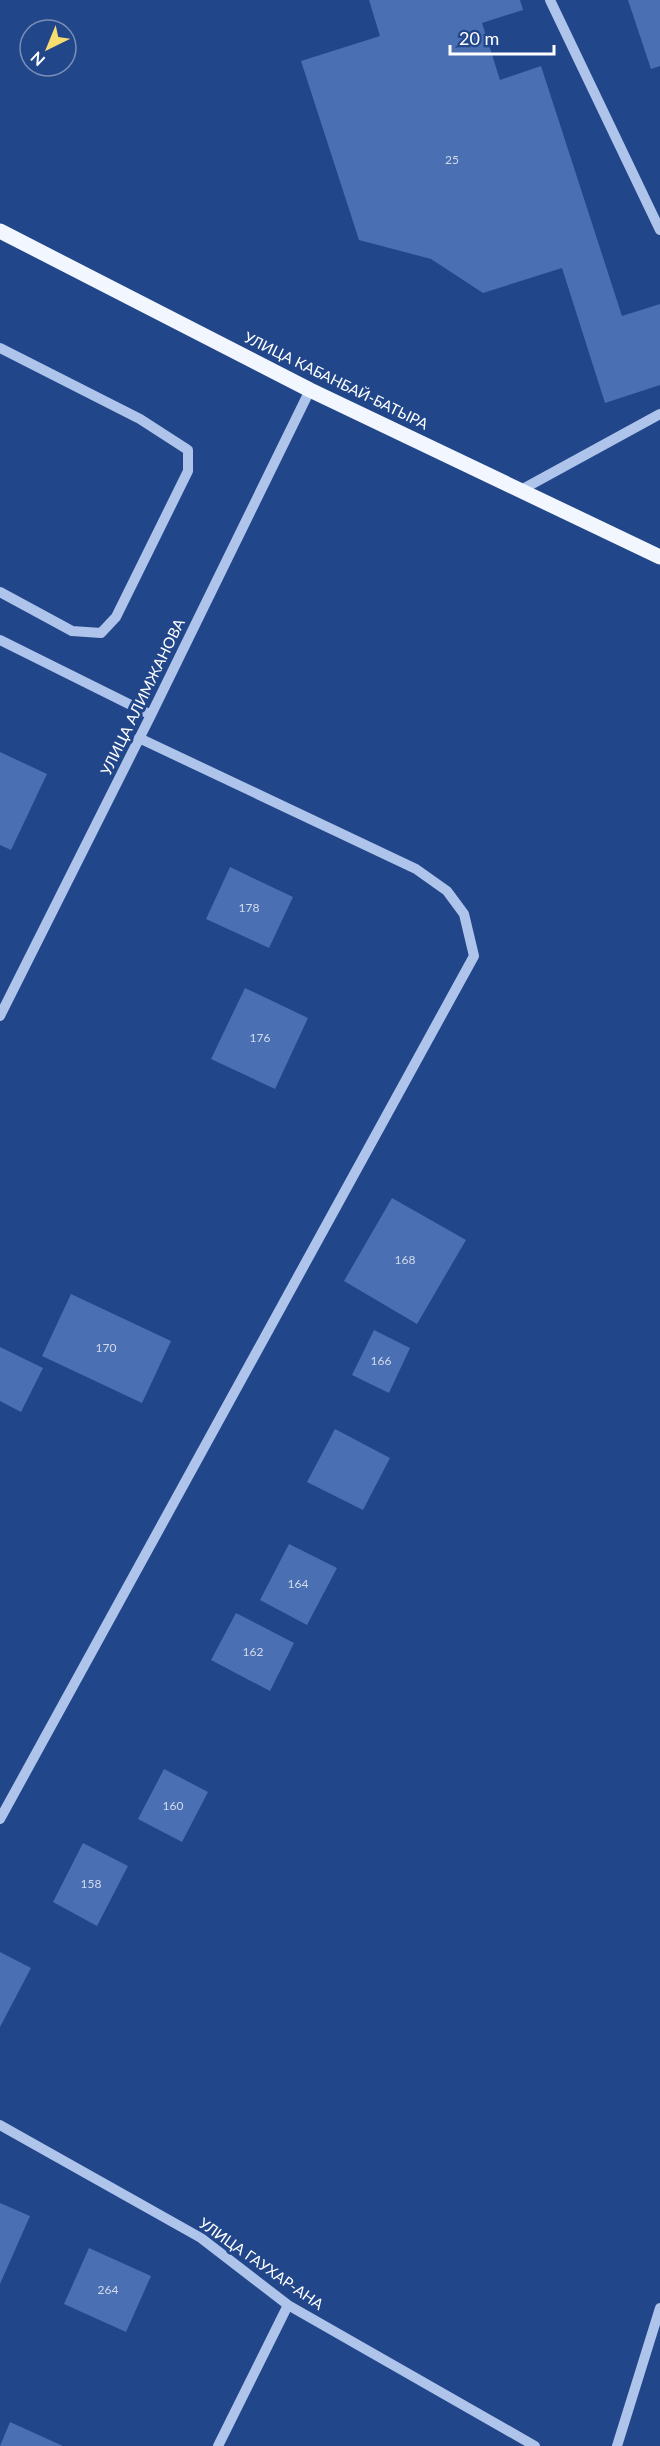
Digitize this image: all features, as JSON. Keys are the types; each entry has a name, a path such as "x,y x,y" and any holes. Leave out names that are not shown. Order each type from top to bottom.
{"main road":[{"name":"УЛИЦА КАБАНБАЙ-БАТЫРА","path":"0,231 310,390 660,557"}],"street":[{"path":"550,0 660,230"},
{"path":"0,348 140,419 188,450 188,471 116,617 101,633 72,631 0,592"},
{"name":"УЛИЦА АЛИМЖАНОВА","path":"0,1016 310,390"},
{"path":"522,490 660,414"},
{"path":"0,640 151,715"},
{"path":"0,1819 474,956 464,914 447,891 416,869 139,738"},
{"name":"УЛИЦА ГАУХАР-АНА","path":"0,2125 201,2238 288,2305 535,2446"},
{"path":"218,2446 288,2305"},
{"path":"617,2446 660,2308"}],"building":[{"path":"369,0 520,0 523,10 482,23 500,80 541,66 622,316 660,304 660,385 605,403 562,268 483,293 431,259 359,240 301,61 380,36"},
{"path":"628,0 660,0 660,66 651,69"},
{"path":"0,752 47,774 11,850 0,845"},
{"path":"230,867 293,897 269,948 206,919"},
{"path":"245,988 308,1018 275,1089 211,1059"},
{"path":"392,1198 466,1240 417,1324 344,1281"},
{"path":"71,1294 171,1341 142,1403 42,1356"},
{"path":"374,1330 410,1348 389,1393 352,1375"},
{"path":"0,1347 43,1368 21,1412 0,1401"},
{"path":"335,1429 390,1458 363,1510 307,1482"},
{"path":"289,1544 337,1568 307,1625 260,1600"},
{"path":"236,1613 294,1643 270,1691 211,1660"},
{"path":"164,1769 208,1792 182,1842 138,1819"},
{"path":"83,1843 128,1866 97,1926 53,1902"},
{"path":"0,1952 31,1968 0,2027"},
{"path":"0,2203 30,2216 0,2284"},
{"path":"89,2248 151,2276 126,2332 64,2304"},
{"path":"10,2422 63,2446 0,2446"}]}
